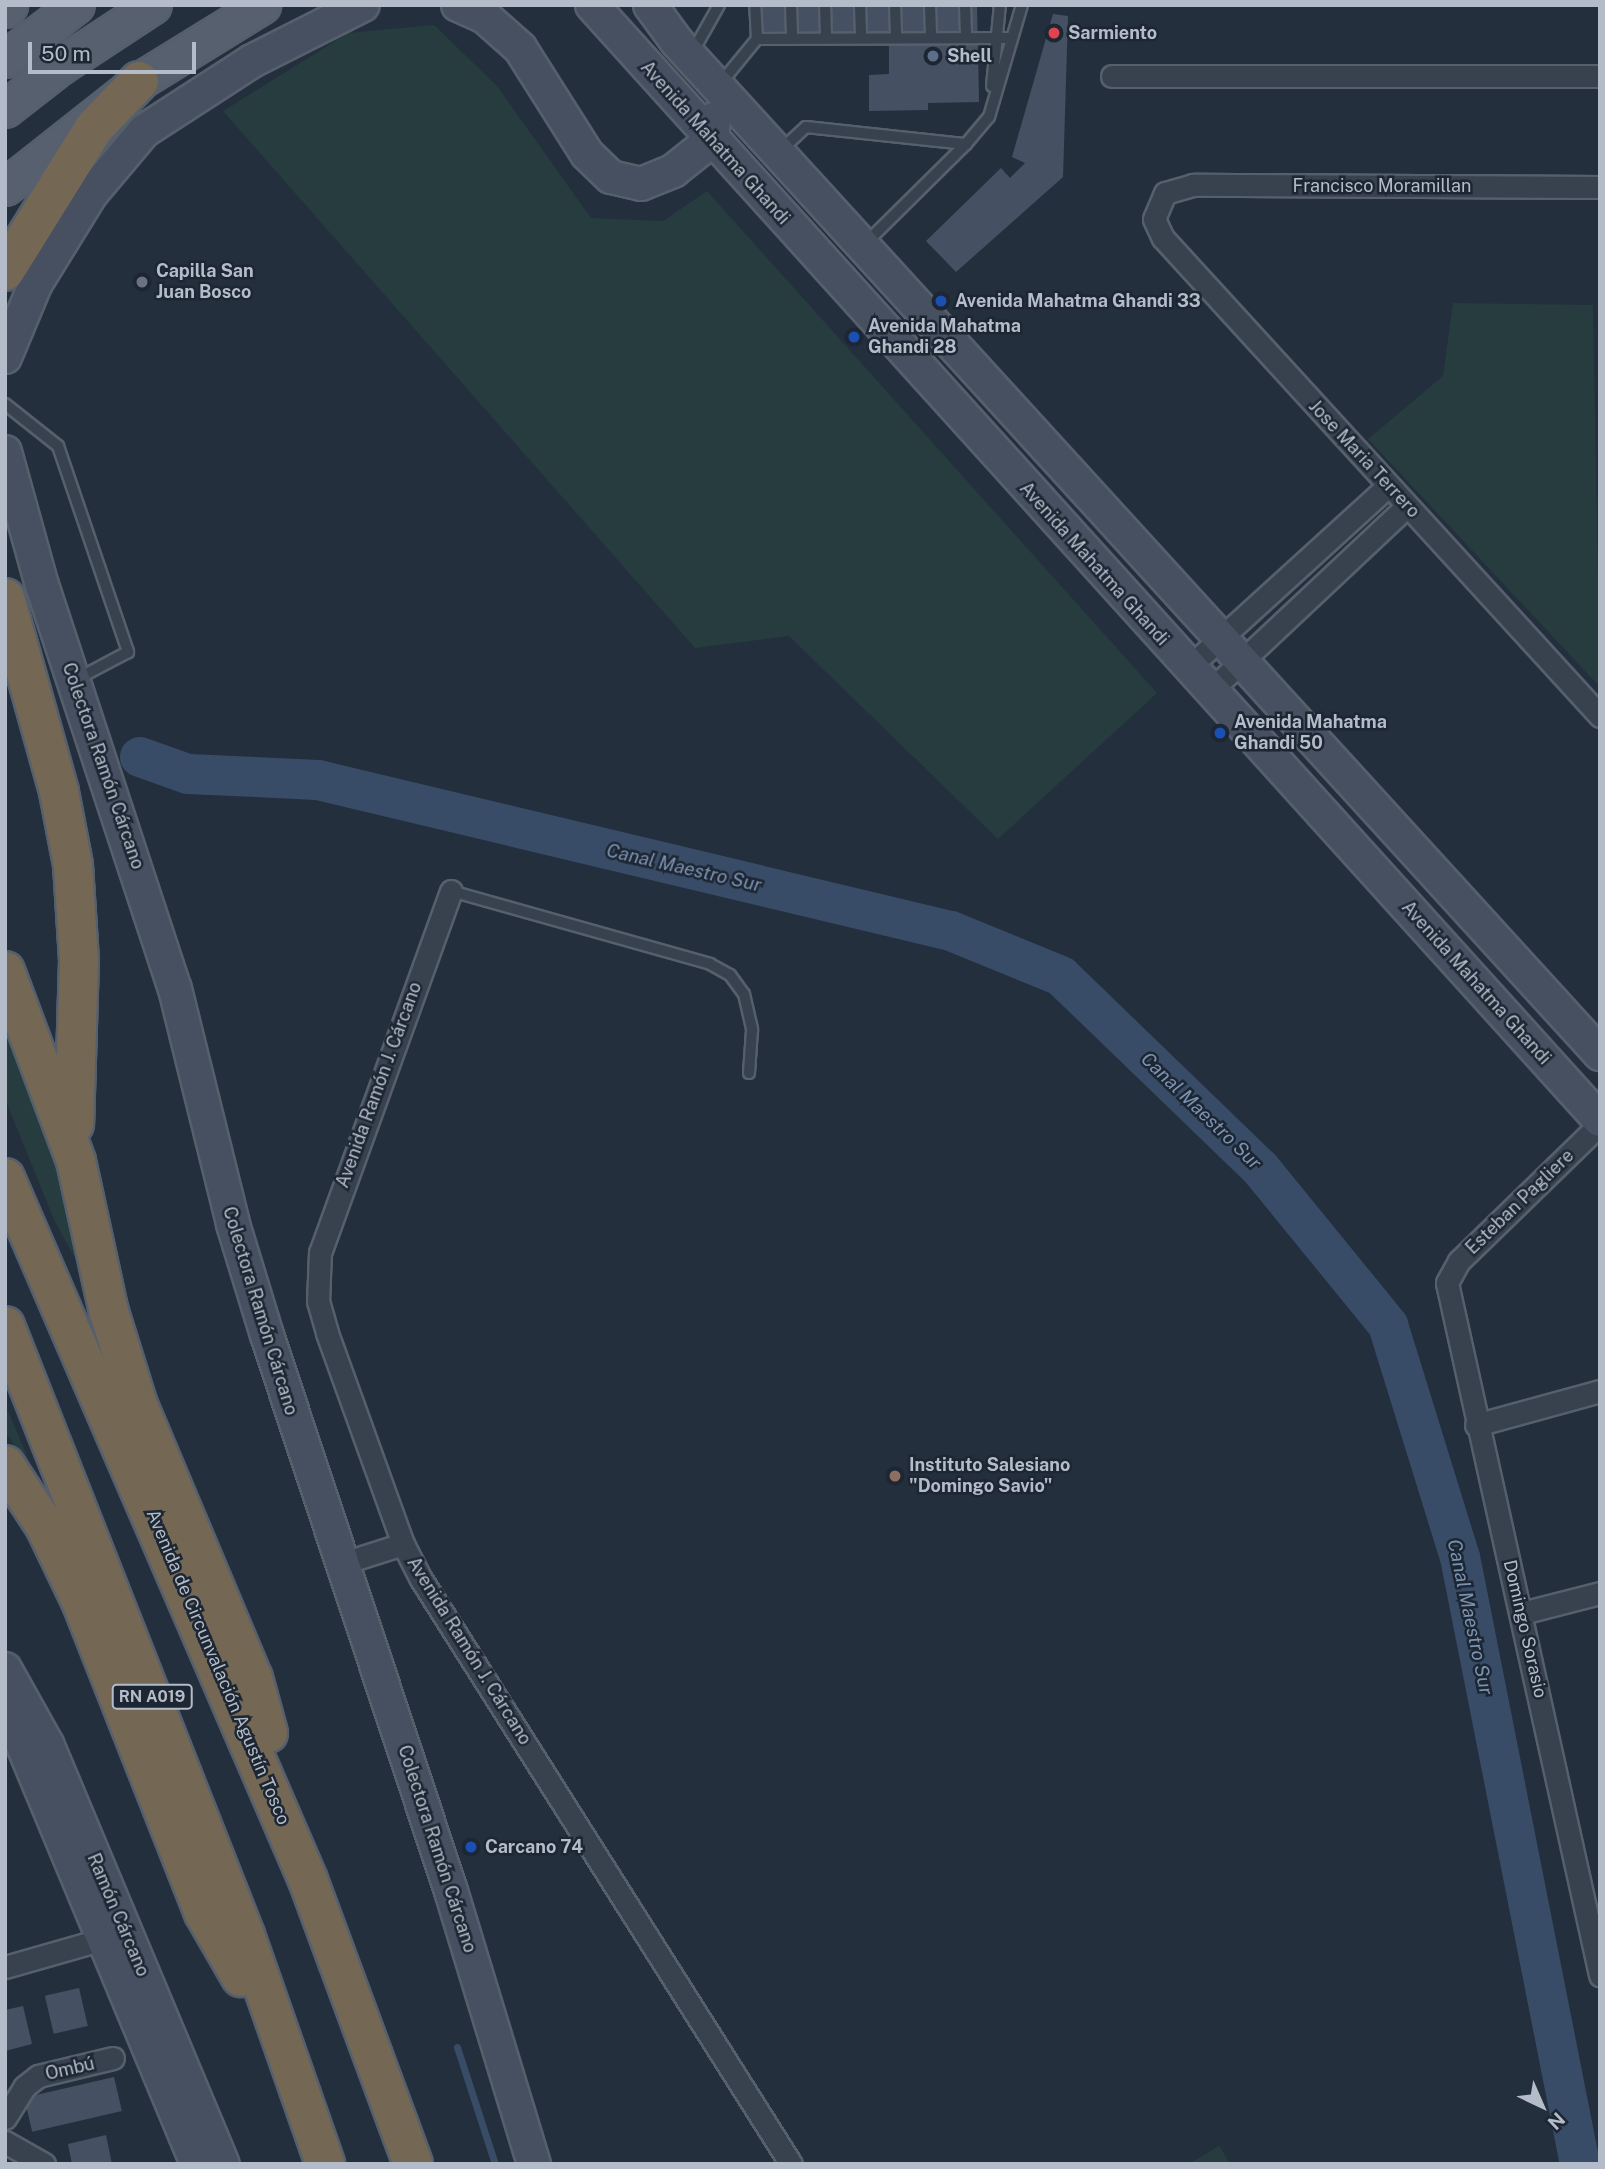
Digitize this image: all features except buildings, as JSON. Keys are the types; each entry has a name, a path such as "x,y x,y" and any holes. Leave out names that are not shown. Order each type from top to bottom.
{"highway":[{"path":"5,271 94,128 139,81"},
{"path":"5,598 59,792 73,865 79,960 74,1073 76,1161"},
{"path":"5,971 76,1161 123,1361 253,1678 308,1880"},
{"name":"Avenida de Circunvalación Agustín Tosco","path":"5,1178 308,1880 413,2164"},
{"name":"RN A019","path":"5,1326 294,2070 325,2164"},
{"path":"5,1465 45,1526 81,1601 204,1913 294,2070"}],"main road":[{"path":"5,9 9,5"},
{"path":"5,59 76,5"},
{"path":"5,109 69,60 153,5"},
{"path":"5,187 139,81 262,5"},
{"path":"5,357 17,320 77,217 119,156 144,131 252,61 363,5"},
{"path":"458,5 485,17 520,48 582,147 611,177 626,183 656,180 712,141 719,86"},
{"name":"Avenida Mahatma Ghandi","path":"592,5 1600,1122"},
{"path":"650,5 690,56 1600,1054"},
{"name":"Colectora Ramón Cárcano","path":"5,452 74,681 155,923 233,1224 451,1891 534,2164"},
{"name":"Ramón Cárcano","path":"5,1669 47,1744 197,2164"},
{"name":"Ramón Cárcano","path":"5,1702 223,2164"}],"street":[{"path":"1111,76 1600,76"},
{"name":"Francisco Moramillan","path":"1165,193 1193,185 1600,187"},
{"name":"Jose Maria Terrero","path":"1165,193 1156,206 1158,231 1600,716"},
{"path":"1210,691 1231,650 1388,486"},
{"path":"1188,668 1231,650 1408,506"},
{"name":"Avenida Ramón J. Cárcano","path":"450,891 328,1224 318,1275 327,1333 403,1544 791,2164"},
{"name":"Esteban Pagliere","path":"1447,1283 1460,1261 1600,1122"},
{"name":"Domingo Sorasio","path":"1447,1283 1476,1425 1592,1900 1600,1975"},
{"path":"1476,1425 1600,1391"},
{"path":"342,1563 403,1544"},
{"path":"1522,1612 1600,1593"},
{"path":"5,1967 114,1936"},
{"name":"Ombú","path":"5,2118 24,2087 38,2076 113,2058"},
{"path":"5,2142 44,2164"}],"lane":[{"path":"690,56 719,5"},
{"path":"719,86 757,39 755,5"},
{"path":"791,5 792,39"},
{"path":"825,5 826,38"},
{"path":"860,5 862,38"},
{"path":"895,5 896,38"},
{"path":"930,5 931,38"},
{"path":"965,5 966,38"},
{"path":"989,117 1000,5"},
{"path":"864,245 966,144 989,117 1022,5"},
{"path":"757,39 1011,38"},
{"path":"779,152 806,127 966,144"},
{"path":"5,404 58,446 128,652 74,681"},
{"path":"450,891 710,964 730,975 744,994 752,1030 749,1073"}],"green space":[{"path":"434,25 497,86 591,218 663,221 707,191 1157,693 998,839 789,636 695,648 223,111 348,33"},
{"path":"1453,303 1593,305 1600,687 1368,439 1443,376"},
{"path":"5,1004 60,1179 80,1267 55,1222 5,1099"},
{"path":"5,1404 30,1463 29,1465 5,1432"},
{"path":"1219,2146 1230,2164 1189,2164"}],"waterway":[{"name":"Canal Maestro Sur","path":"140,757 188,774 318,780 951,931 1061,976 1260,1168 1388,1325 1460,1557 1580,2164"},
{"path":"457,2047 495,2164"}],"place":[{"name":"Sarmiento","path":"1054,33"},
{"name":"Shell","path":"933,56"},
{"name":"Capilla San Juan Bosco","path":"142,282"},
{"name":"Avenida Mahatma Ghandi 33","path":"941,301"},
{"name":"Avenida Mahatma Ghandi 28","path":"854,337"},
{"name":"Avenida Mahatma Ghandi 50","path":"1220,733"},
{"name":"Instituto Salesiano \"Domingo Savio\"","path":"895,1476"},
{"name":"Carcano 74","path":"471,1847"}]}
